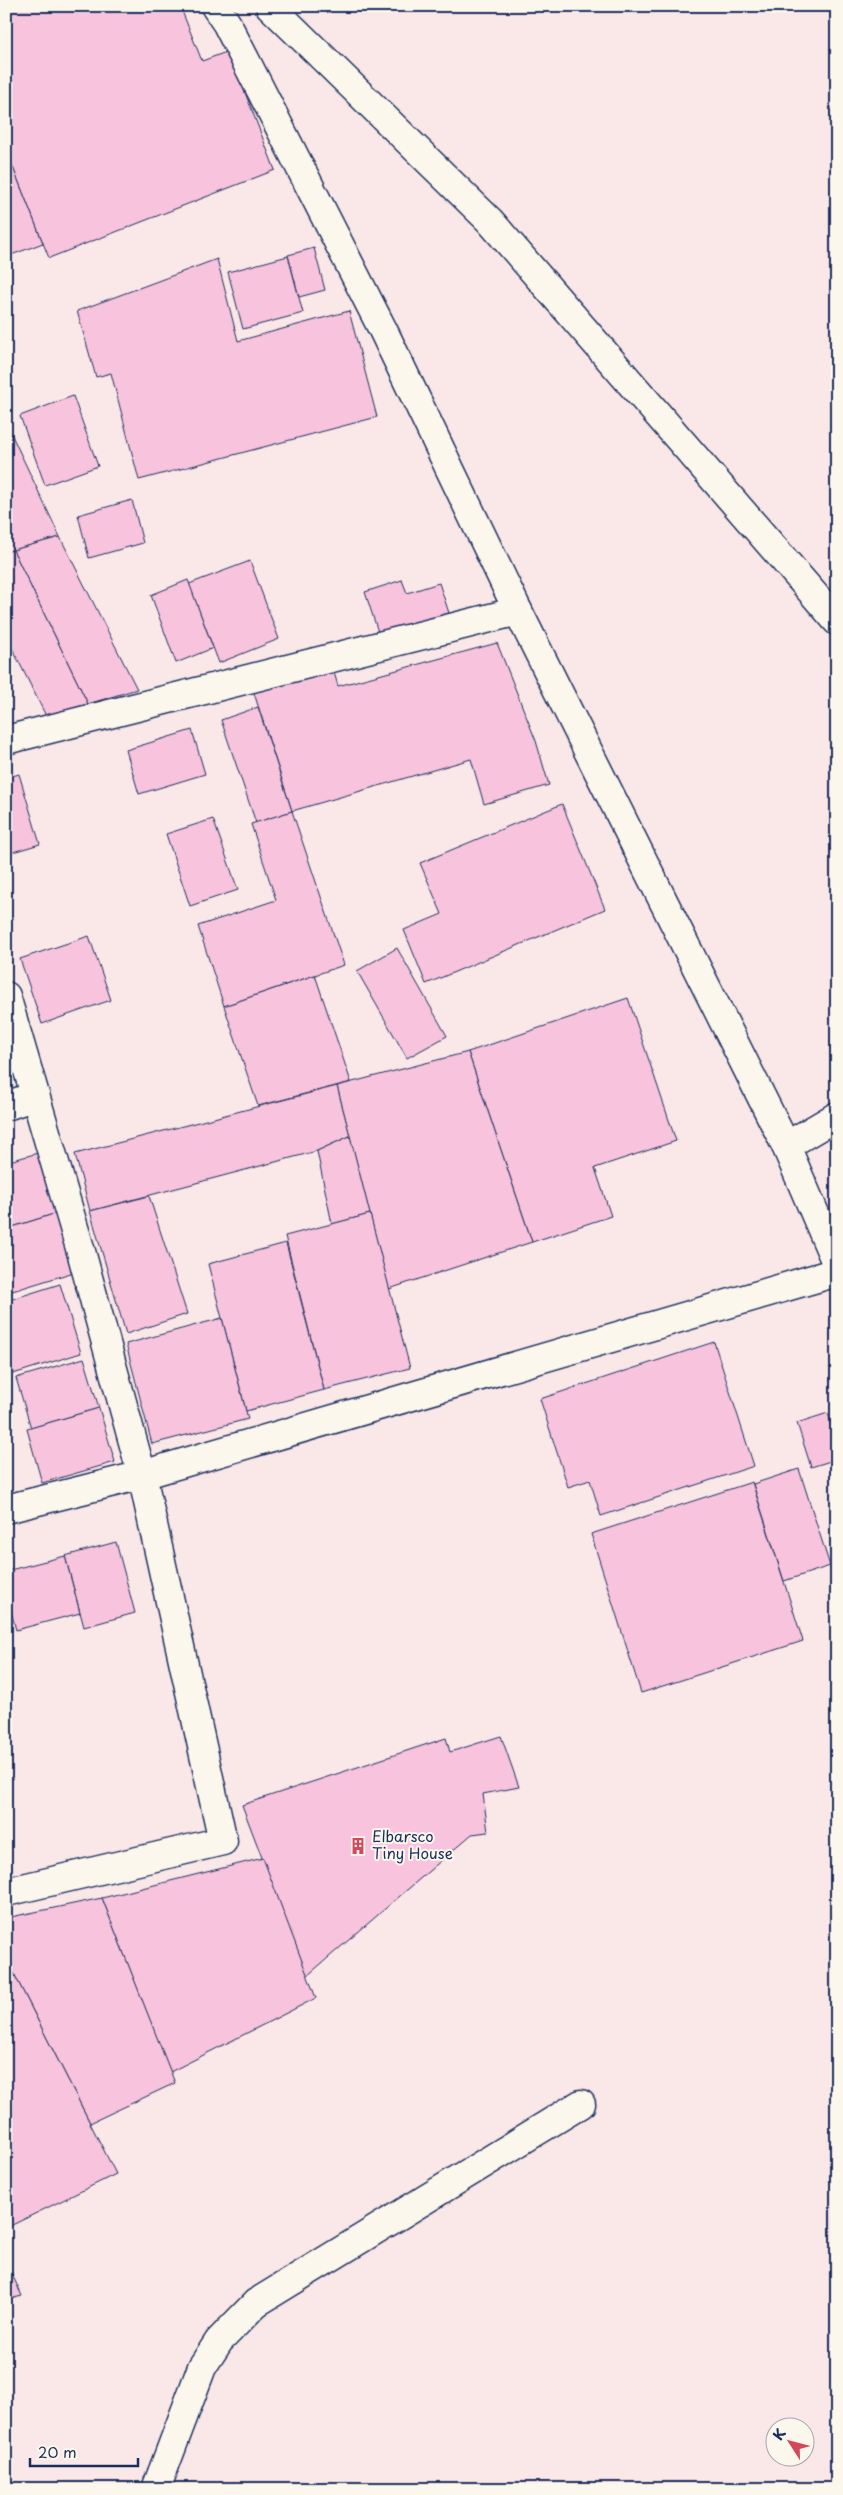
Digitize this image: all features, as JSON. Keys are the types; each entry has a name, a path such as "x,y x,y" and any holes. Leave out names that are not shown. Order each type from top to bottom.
{"street":[{"path":"215,6 227,24 384,332 518,611 786,1146 837,1265"},
{"path":"270,6 490,221 837,621"},
{"path":"6,740 518,611"},
{"path":"6,996 142,1475 223,1841 6,1892"},
{"path":"6,1106 35,1096"},
{"path":"786,1146 837,1116"},
{"path":"6,1509 142,1475 837,1272"},
{"path":"156,2489 202,2368 219,2341 256,2303 580,2104"}],"building":[{"path":"6,6 180,6 202,61 229,51 275,170 49,258 6,150"},
{"path":"6,150 43,243 6,257"},
{"path":"314,248 325,290 299,297 288,255"},
{"path":"288,256 303,313 243,329 228,272"},
{"path":"217,259 238,341 349,311 377,417 139,480 111,373 96,377 77,311"},
{"path":"73,396 98,466 45,485 20,416"},
{"path":"6,423 60,537 6,552"},
{"path":"132,500 143,543 89,558 78,515"},
{"path":"60,537 137,689 88,704 13,550"},
{"path":"13,550 88,704 46,716 6,636 6,552"},
{"path":"250,561 279,639 219,663 189,584"},
{"path":"188,580 213,648 176,663 151,595"},
{"path":"402,580 407,593 439,583 449,613 379,635 365,592"},
{"path":"497,643 536,741 549,785 484,804 471,759 292,811 253,690 333,669 338,686"},
{"path":"258,707 292,811 256,823 221,720"},
{"path":"192,730 205,774 139,794 126,750"},
{"path":"19,774 40,844 6,854 6,778"},
{"path":"562,804 605,909 426,984 404,930 442,914 420,863"},
{"path":"292,811 344,965 224,1006 198,926 276,900 251,824"},
{"path":"213,819 238,890 190,906 166,834"},
{"path":"89,936 111,1000 42,1024 20,959"},
{"path":"397,948 447,1036 407,1058 357,971"},
{"path":"315,975 351,1082 258,1106 224,1006"},
{"path":"628,998 676,1141 595,1168 611,1216 532,1242 468,1052"},
{"path":"468,1052 532,1242 389,1289 337,1086"},
{"path":"337,1086 350,1136 317,1151 90,1211 75,1154"},
{"path":"350,1136 370,1214 332,1224 317,1151"},
{"path":"38,1153 57,1213 6,1229 6,1162"},
{"path":"149,1196 187,1314 126,1334 90,1211"},
{"path":"57,1213 74,1272 6,1293 6,1229"},
{"path":"370,1214 410,1368 324,1390 285,1236"},
{"path":"286,1243 324,1390 246,1411 208,1264"},
{"path":"60,1284 81,1353 13,1374 6,1352 6,1301"},
{"path":"222,1318 248,1419 152,1444 126,1344"},
{"path":"714,1342 754,1466 601,1516 590,1480 568,1487 540,1399"},
{"path":"84,1358 99,1408 31,1428 16,1378"},
{"path":"99,1408 115,1462 42,1483 27,1429"},
{"path":"828,1413 837,1442 837,1459 811,1467 797,1423"},
{"path":"799,1469 830,1566 784,1581 753,1484"},
{"path":"752,1482 803,1641 641,1693 591,1534"},
{"path":"116,1542 135,1613 84,1627 65,1556"},
{"path":"65,1556 80,1613 16,1630 6,1592 6,1571"},
{"name":"Elbarsco Tiny House","path":"501,1736 519,1787 483,1794 488,1832 472,1834 307,1976 242,1805 446,1738 450,1752"},
{"path":"263,1858 316,1998 170,2072 102,1898"},
{"path":"102,1898 175,2083 90,2123 6,1958 6,1918"},
{"path":"6,1958 116,2174 6,2228"},
{"path":"6,2261 22,2296 6,2300"}],"place":[{"name":"Elbarsco Tiny House","path":"358,1846"}]}
